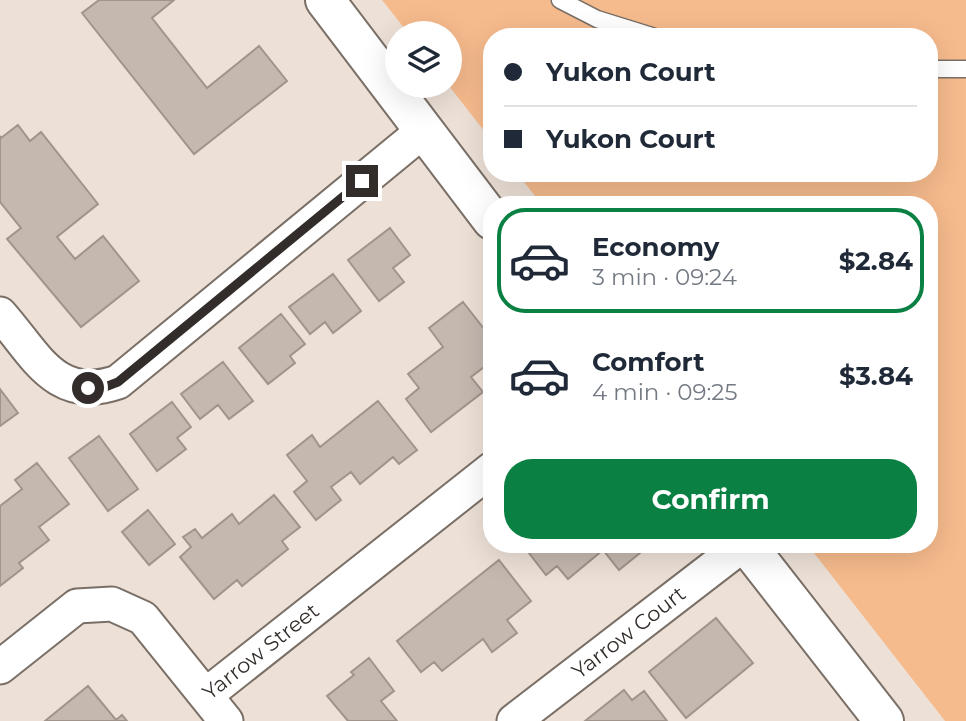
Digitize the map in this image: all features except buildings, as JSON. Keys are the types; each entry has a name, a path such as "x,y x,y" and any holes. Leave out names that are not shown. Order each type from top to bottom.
{"street":[{"path":"325,0 483,208"},
{"path":"0,314 44,369 58,379 74,386 88,388 105,387 118,382 423,131"},
{"name":"Yarrow Street","path":"0,667 77,606 112,604 143,618 216,708 483,477"},
{"name":"Yarrow Court","path":"514,721 733,553"},
{"path":"752,553 884,721"}],"lane":[{"path":"560,0 597,19 626,28"},
{"path":"938,69 966,69"}],"shaded area":[{"path":"382,0 966,0 966,721 945,721 814,553 938,553 938,196 535,196 524,182 938,182 938,28 483,28 483,129 458,98 462,98 462,21 399,21"}],"route":[{"path":"88,388 105,387 118,382 362,181"}]}
